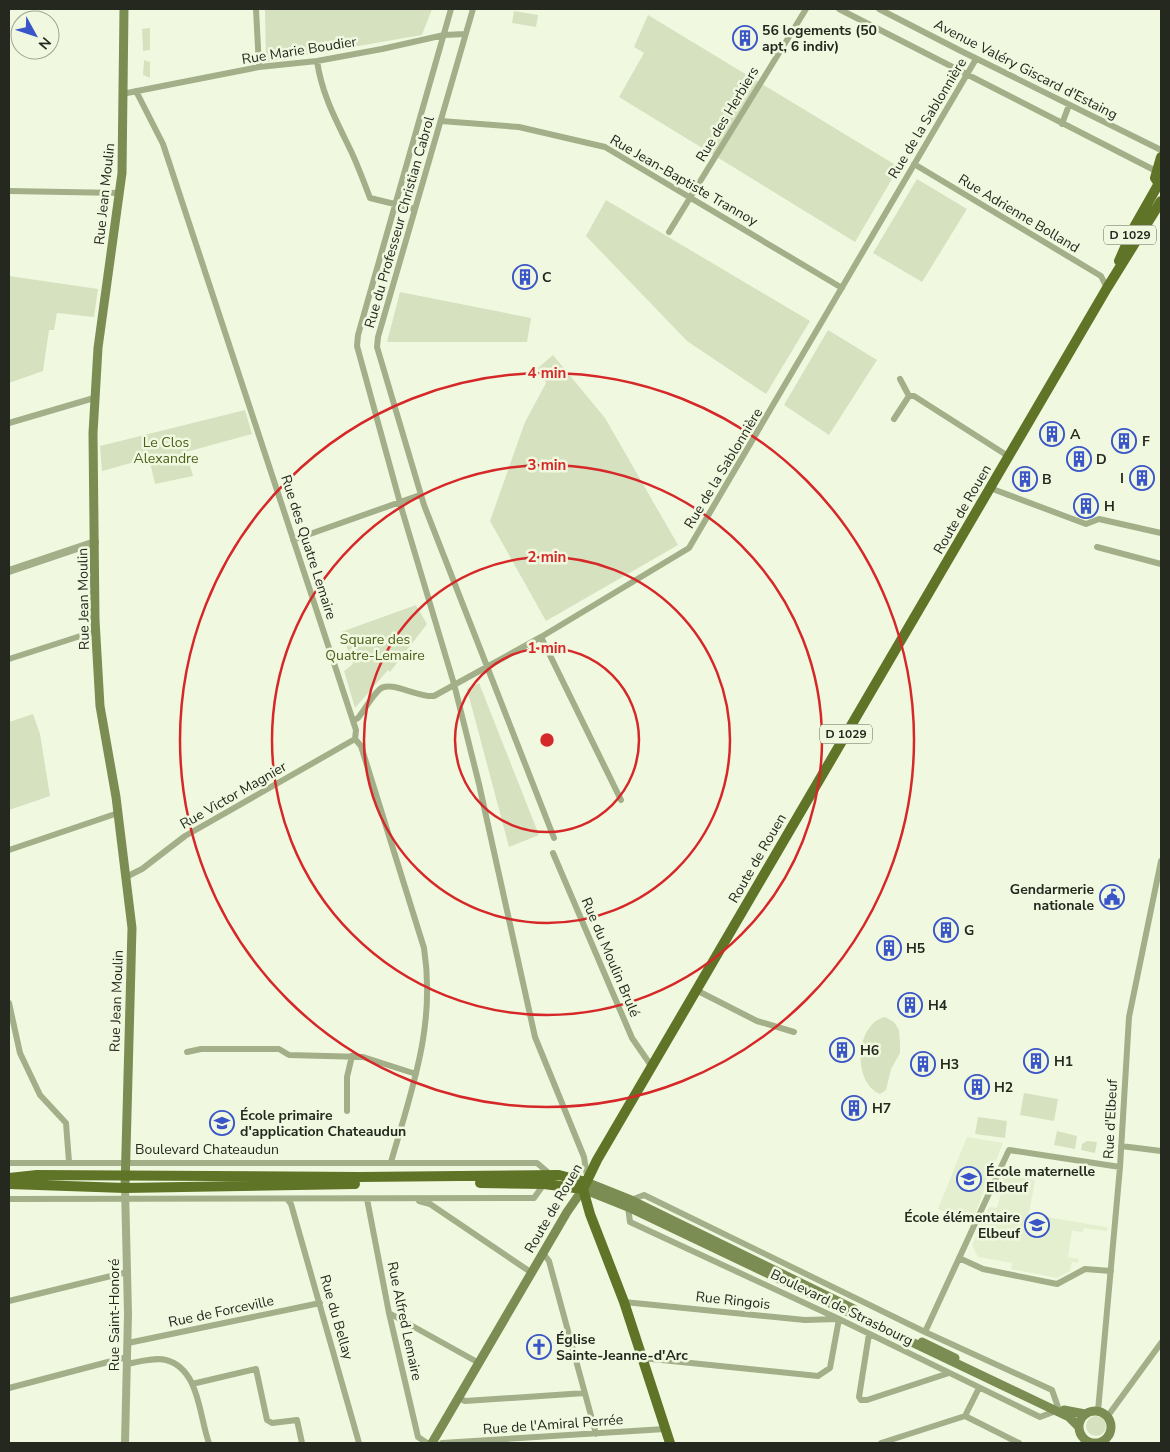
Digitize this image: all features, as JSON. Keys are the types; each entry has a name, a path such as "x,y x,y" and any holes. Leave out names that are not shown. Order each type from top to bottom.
{"main road":[{"name":"Rue Jean Moulin","path":"124,9 123,149 120,193 98,348 94,398 96,631 100,706 118,813 132,928 125,1187"},
{"path":"1160,186 1155,178 1161,157"},
{"name":"Route de Rouen","path":"1107,288 1133,229 1160,186"},
{"name":"Route de Rouen","path":"435,1443 543,1253 585,1186 696,990 1008,456 1107,288 1161,202"},
{"path":"9,1173 37,1175"},
{"name":"Boulevard Chateaudun","path":"9,1178 37,1175 125,1187 552,1175 569,1176 585,1186"},
{"name":"Boulevard Chateaudun","path":"9,1186 125,1187 487,1183 585,1186"},
{"path":"585,1186 590,1214 624,1302 670,1443"},
{"name":"Boulevard de Strasbourg","path":"585,1186 629,1204 1057,1409 1079,1427"},
{"name":"Boulevard de Strasbourg","path":"1057,1409 1085,1414"},
{"path":"1110,1432 1105,1439 1094,1443 1081,1435 1079,1427 1085,1414 1098,1412 1107,1417 1110,1422 1112,1443"}],"street":[{"path":"256,9 259,67"},
{"path":"451,9 358,335 358,346 400,502 454,684 479,784 535,1037 584,1157 585,1186"},
{"name":"Rue du Professeur Christian Cabrol","path":"473,9 378,337 378,347 420,495 554,838"},
{"name":"Rue des Herbiers","path":"669,232 806,9"},
{"path":"839,9 1156,171"},
{"name":"Avenue Valéry Giscard d'Estaing","path":"880,9 976,59 1161,150"},
{"name":"Rue Marie Boudier","path":"122,94 259,67 317,61 444,35 465,34"},
{"name":"Rue de la Sablonnière","path":"353,721 358,718 381,687 388,685 426,697 434,696 540,637 690,548 976,59"},
{"path":"317,61 321,85 329,108 352,152 370,198 415,209"},
{"name":"Rue des Quatre Lemaire","path":"136,91 163,144 356,730 355,739 361,746 424,948 428,971 428,1006 425,1040 391,1162"},
{"path":"1062,124 1069,105"},
{"name":"Rue Jean-Baptiste Trannoy","path":"441,121 519,126 606,147 842,288"},
{"name":"Rue Adrienne Bolland","path":"914,164 1100,276 1107,288"},
{"path":"9,191 120,193"},
{"path":"900,379 909,396"},
{"path":"909,396 914,396 1008,456"},
{"path":"894,419 909,396"},
{"path":"9,423 94,398"},
{"path":"990,488 1086,524 1099,519 1161,533"},
{"path":"293,540 420,495"},
{"path":"9,571 95,542"},
{"path":"1096,547 1161,564"},
{"path":"9,659 96,631"},
{"path":"540,637 621,800"},
{"name":"Rue Victor Magnier","path":"126,877 142,869 185,836 355,739"},
{"path":"9,850 118,813"},
{"name":"Rue du Moulin Brulé","path":"553,853 632,1038 652,1067"},
{"name":"Rue d'Elbeuf","path":"1098,1412 1120,1167 1130,1006 1161,861"},
{"path":"696,990 757,1021 794,1032"},
{"path":"9,1003 20,1053 36,1087 40,1095 66,1123 69,1162"},
{"path":"187,1052 201,1048 279,1048 289,1055 363,1057 416,1074"},
{"path":"347,1111 347,1077 352,1056"},
{"path":"1121,1146 1161,1151"},
{"path":"925,1332 1009,1150 1120,1167"},
{"name":"Boulevard Chateaudun","path":"9,1163 537,1163 552,1175"},
{"name":"Boulevard Chateaudun","path":"9,1199 125,1187 287,1199 534,1198 544,1184"},
{"name":"Rue Saint-Honoré","path":"125,1187 128,1343 125,1443"},
{"name":"Boulevard de Strasbourg","path":"644,1195 925,1332 1052,1390 1057,1409 1040,1417 839,1319 630,1222 629,1204 644,1195"},
{"name":"Rue du Bellay","path":"287,1199 291,1204 359,1443"},
{"name":"Rue Alfred Lemaire","path":"366,1199 389,1313 418,1438 435,1443"},
{"path":"416,1199 430,1204 532,1273"},
{"path":"543,1253 549,1261 596,1434"},
{"path":"959,1258 982,1269 1058,1284 1085,1268 1111,1272"},
{"path":"9,1301 127,1272"},
{"name":"Rue Ringois","path":"624,1302 800,1320 839,1319"},
{"name":"Rue de Forceville","path":"128,1343 320,1303"},
{"path":"389,1313 480,1362"},
{"path":"642,1358 818,1376 830,1368 839,1319"},
{"path":"869,1334 859,1397 867,1400 949,1372"},
{"path":"1107,1417 1161,1344"},
{"path":"9,1388 127,1360 167,1360 191,1379 209,1443"},
{"path":"192,1384 256,1369 267,1420 272,1423 296,1420 302,1443"},
{"path":"881,1443 965,1416 980,1388"},
{"path":"459,1398 465,1401 585,1393"},
{"path":"965,1416 1019,1443"},
{"name":"Rue de l'Amiral Perrée","path":"435,1443 665,1429"}],"shaded area":[{"name":"École maternelle Elbeuf","path":"967,1137 1003,1143 971,1223 938,1209"},
{"name":"École élémentaire Elbeuf","path":"1004,1175 1035,1180 1029,1214 1108,1227 1107,1231 1084,1228 1083,1232 1072,1231 1068,1257 1079,1259 1078,1263 1072,1262 1070,1271 1057,1278 1011,1269 1012,1263 978,1257 972,1245 989,1207 997,1208 1001,1193 997,1191"}],"green space":[{"path":"265,9 432,9 422,35 266,62"},
{"path":"514,11 538,15 536,27 512,23"},
{"path":"648,15 899,167 855,242 619,97 644,53 634,47"},
{"path":"150,28 150,50 143,51 142,29"},
{"path":"144,60 150,62 150,78 143,75"},
{"path":"917,179 967,209 922,282 873,253"},
{"path":"606,200 810,321 766,394 687,341 586,236"},
{"path":"9,276 98,289 94,317 57,313 54,330 49,330 43,371 9,383"},
{"path":"400,292 531,318 527,342 387,342"},
{"path":"828,330 877,360 829,435 784,405"},
{"path":"553,355 605,418 678,545 546,621 490,521 525,422 546,383 538,368"},
{"name":"Le Clos Alexandre","path":"245,410 252,434 186,452 193,476 155,484 149,458 102,471 100,446"},
{"name":"Square des Quatre-Lemaire","path":"416,605 427,624 390,672 388,670 355,708 344,671 353,664 341,632"},
{"path":"479,683 539,835 509,847 467,689"},
{"path":"33,714 40,734 50,796 9,810 9,722"},
{"path":"885,1017 894,1022 899,1030 900,1053 891,1069 886,1090 880,1094 864,1078 861,1066 861,1053 863,1041 868,1030 875,1022"},
{"path":"1024,1093 1058,1099 1054,1121 1020,1115"},
{"path":"978,1117 1007,1121 1005,1138 975,1134"},
{"path":"1057,1131 1077,1136 1075,1149 1054,1145"},
{"path":"1087,1141 1097,1142 1095,1153 1081,1150 1082,1144"},
{"path":"1092,1416 1100,1416 1106,1422 1106,1430 1100,1436 1092,1436 1086,1430 1086,1422"}],"place":[{"name":"56 logements (50 apt, 6 indiv)","path":"745,38"},
{"name":"C","path":"525,277"},
{"name":"A","path":"1052,434"},
{"name":"F","path":"1124,441"},
{"name":"D","path":"1079,459"},
{"name":"I","path":"1142,478"},
{"name":"B","path":"1025,479"},
{"name":"H","path":"1086,506"},
{"name":"Gendarmerie nationale","path":"1112,897"},
{"name":"G","path":"946,930"},
{"name":"H5","path":"889,948"},
{"name":"H4","path":"910,1005"},
{"name":"H6","path":"842,1050"},
{"name":"H1","path":"1036,1061"},
{"name":"H3","path":"923,1064"},
{"name":"H2","path":"977,1087"},
{"name":"H7","path":"854,1108"},
{"name":"École primaire d'application Chateaudun","path":"222,1123"},
{"name":"École maternelle Elbeuf","path":"969,1179"},
{"name":"École élémentaire Elbeuf","path":"1037,1225"},
{"name":"Église Sainte-Jeanne-d'Arc","path":"539,1347"}]}
